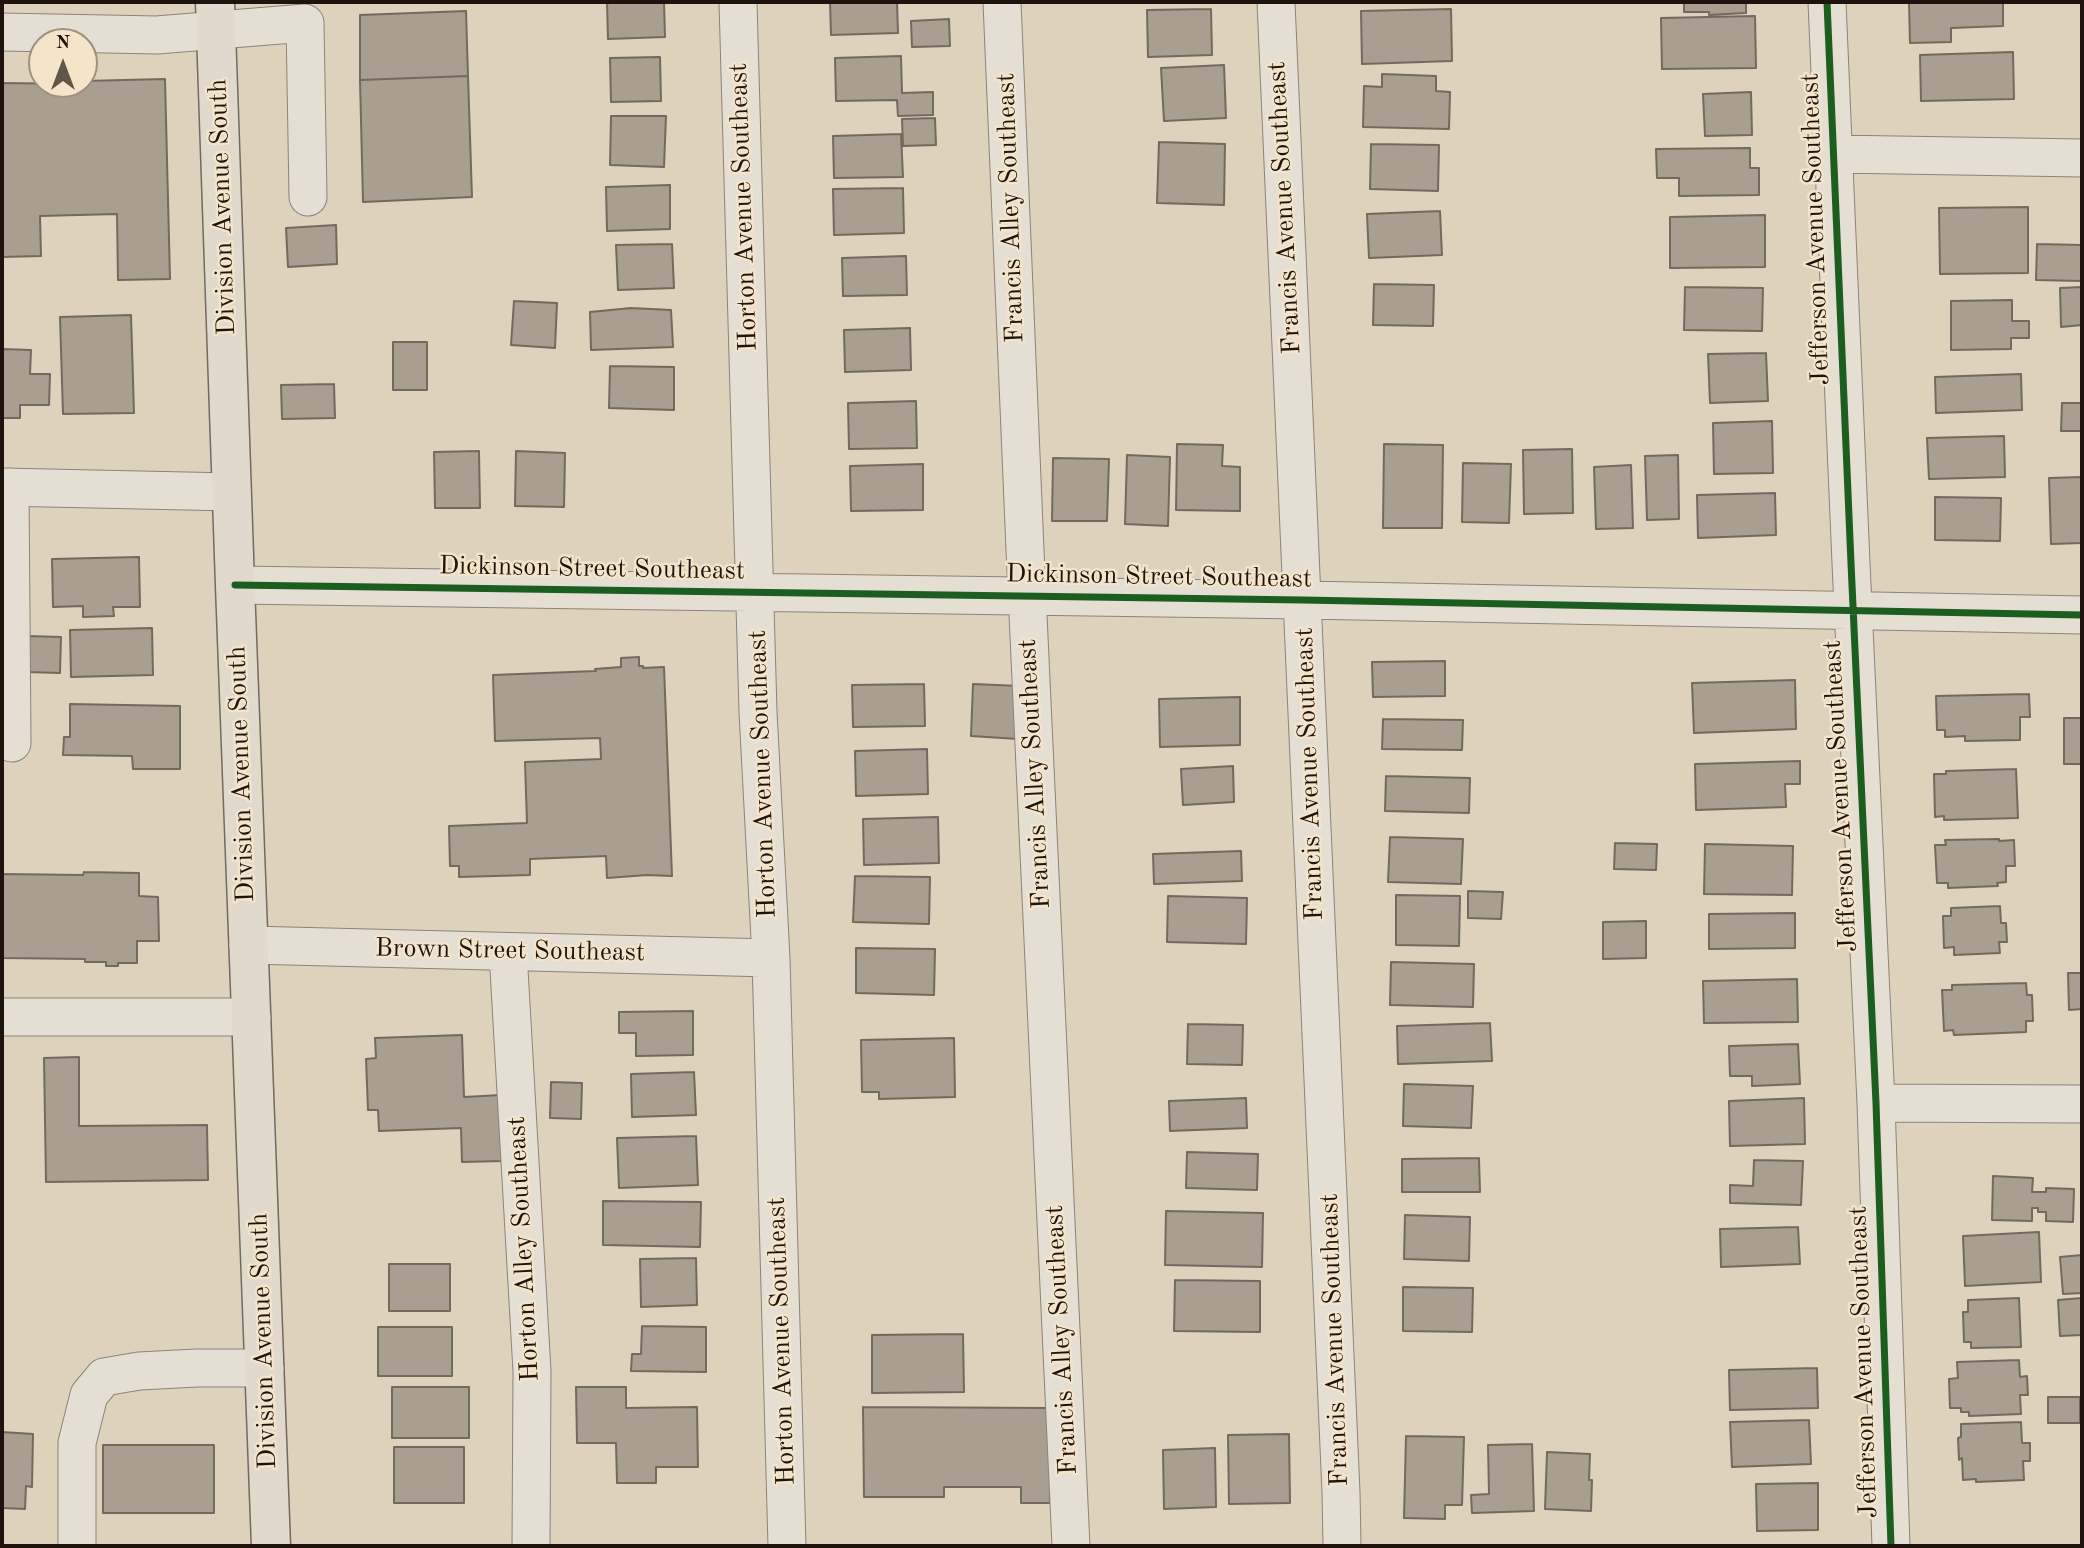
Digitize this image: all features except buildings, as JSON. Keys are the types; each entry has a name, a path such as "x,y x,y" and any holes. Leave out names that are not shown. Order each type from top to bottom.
{"main road":[{"name":"Division Avenue South","path":"216,16 271,1546"}],"street":[{"name":"Horton Avenue Southeast","path":"738,2 758,712 771,958 787,1546"},
{"name":"Francis Alley Southeast","path":"1002,2 1071,1546"},
{"name":"Francis Avenue Southeast","path":"1276,2 1342,1546"},
{"name":"Jefferson Avenue Southeast","path":"1827,2 1876,1103 1891,1546"},
{"path":"2,32 157,35 216,16 305,12 308,197"},
{"path":"1834,154 2082,158"},
{"path":"12,743 6,487 232,492"},
{"name":"Dickinson Street Southeast","path":"235,585 1303,600 2082,615"},
{"name":"Brown Street Southeast","path":"248,945 771,958"},
{"name":"Horton Alley Southeast","path":"508,952 532,1371 531,1546"},
{"path":"2,1017 252,1017"},
{"path":"1876,1103 2082,1104"},
{"path":"77,1546 77,1443 89,1395 104,1377 139,1371 265,1368"}],"cycle path":[{"path":"1827,2 1876,1103 1891,1546"},
{"path":"235,585 1303,600 2082,615"}]}
